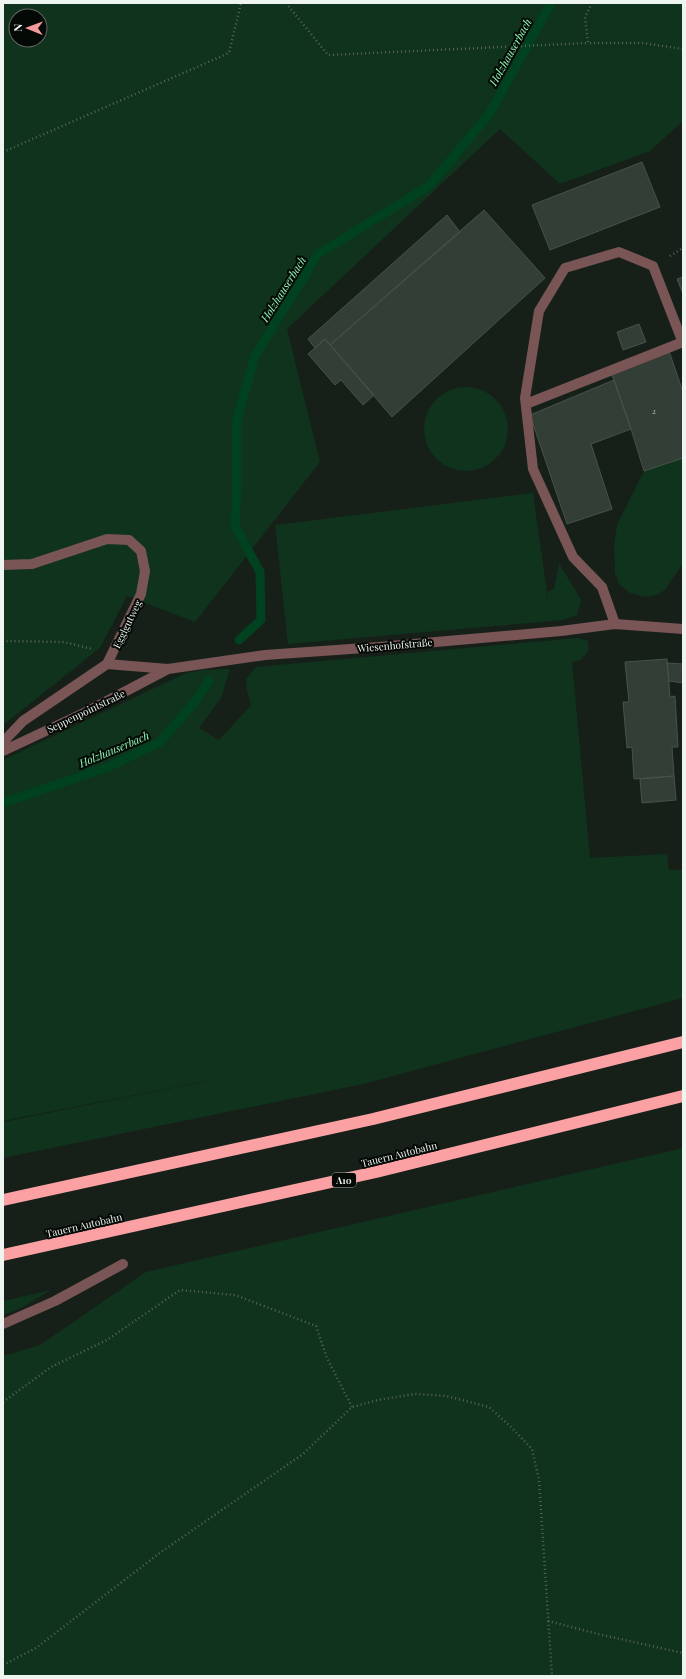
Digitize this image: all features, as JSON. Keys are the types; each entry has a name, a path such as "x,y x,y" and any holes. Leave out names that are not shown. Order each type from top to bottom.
{"highway":[{"path":"3,1200 373,1119 683,1042"},
{"name":"Tauern Autobahn","path":"3,1255 376,1172 683,1096"}],"street":[{"path":"526,404 683,342 653,266 619,252 564,268 539,311 525,398 534,469 573,556 602,587 615,624"},
{"name":"Egglgutweg","path":"3,565 32,564 107,540 129,540 141,551 145,572 141,594 107,664 23,721 3,742"},
{"name":"Wiesenhofstraße","path":"107,664 168,670 265,655 450,641 560,631 615,624 683,630"},
{"name":"Seppenpointstraße","path":"3,752 168,670"},
{"path":"3,1324 55,1301 123,1264"}],"path":[{"path":"3,152 229,53 241,3"},
{"path":"286,3 328,55 643,43 683,49"},
{"path":"588,44 584,18 592,3"},
{"path":"3,639 8,641 64,642 112,654"},
{"path":"3,1402 51,1367 107,1340 180,1290 235,1295 316,1326 327,1358 352,1407"},
{"path":"3,1665 36,1648 161,1552 303,1454 352,1407 378,1400 415,1394 446,1396 489,1407 532,1449 539,1480 552,1676"},
{"path":"548,1621 683,1653"}],"green space":[{"path":"3,3 683,3 683,121 650,151 560,184 500,129 287,329 320,462 195,622 127,596 100,648 3,725"},
{"path":"466,387 482,390 496,399 505,413 508,429 505,445 496,459 482,468 466,471 450,468 436,459 427,445 424,429 427,413 436,399 450,390"},
{"path":"683,458 683,563 665,590 656,595 645,597 630,593 619,584 615,573 614,548 617,525 644,471"},
{"path":"533,493 548,600 548,592 554,589 559,563 581,600 577,615 563,620 288,644 275,525"},
{"path":"578,638 588,641 588,651 581,660 572,662 590,858 667,854 669,870 683,870 683,946 680,951 683,947 683,998 363,1084 3,1158 3,1122 277,1067 3,1121 3,760 186,673 203,670 230,669 221,698 199,728 219,740 251,705 247,692 246,679 256,667"},
{"path":"683,1148 683,1676 3,1676 3,1356 40,1345 146,1272"},
{"path":"51,1290 21,1308 3,1315 3,1301"}],"building":[{"path":"642,162 660,207 550,250 532,205"},
{"path":"484,210 545,278 392,417 330,345"},
{"path":"447,215 460,232 330,345 325,339 315,348 308,339"},
{"path":"683,277 683,294 677,279"},
{"path":"639,324 646,342 623,350 617,332"},
{"path":"325,339 374,395 363,405 341,380 335,385 308,354"},
{"path":"669,351 683,392 683,458 644,471 631,429 610,372"},
{"path":"614,380 631,429 591,444 612,509 567,524 530,415"},
{"path":"667,659 670,697 675,696 678,747 672,747 674,776 634,779 632,747 627,748 623,702 629,702 625,662"},
{"path":"667,663 683,664 683,683 669,681"},
{"path":"674,776 676,800 642,803 640,779"}],"waterway":[{"name":"Holzhauserbach","path":"239,640 261,620 260,572 235,526 237,488 237,419 255,356 318,254 429,186 490,113 551,3"},
{"name":"Holzhauserbach","path":"3,803 108,767 160,742 193,704 209,681"}]}
